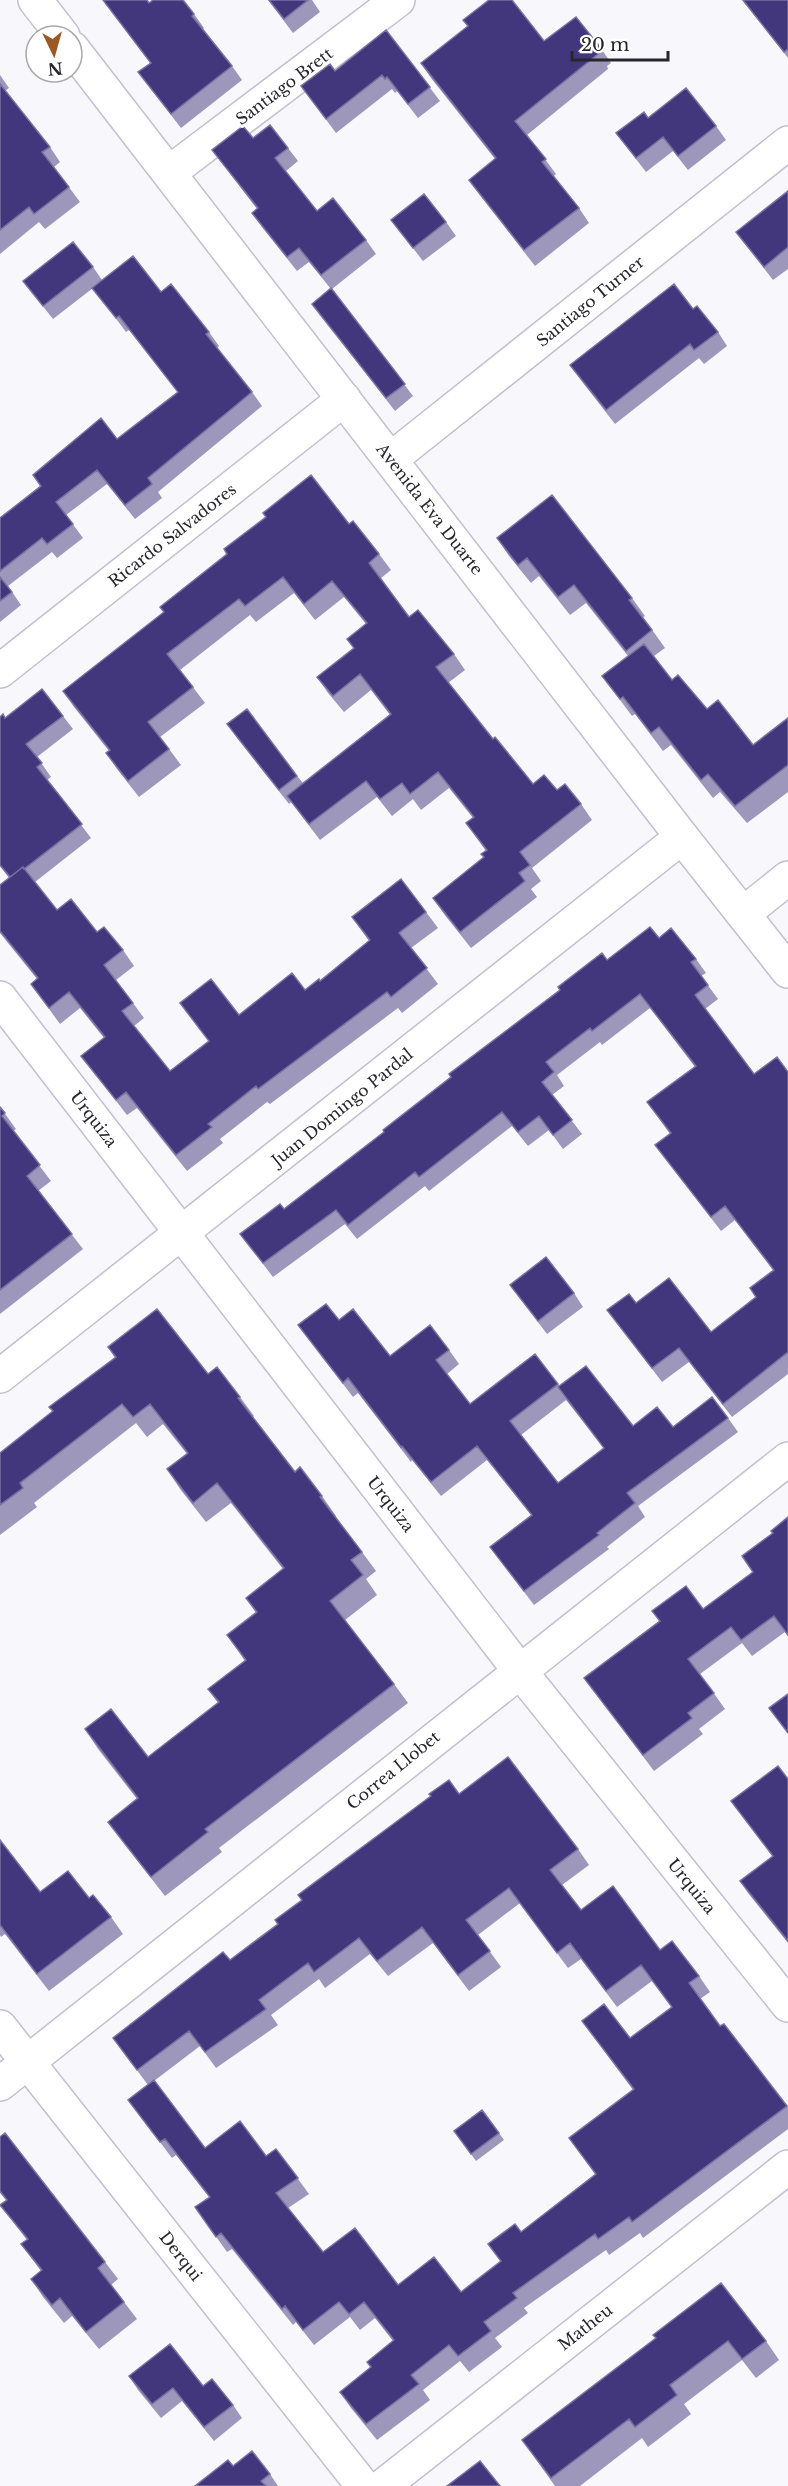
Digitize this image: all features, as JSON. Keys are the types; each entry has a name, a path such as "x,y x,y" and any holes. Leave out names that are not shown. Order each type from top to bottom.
{"street":[{"path":"34,0 53,24"},
{"name":"Santiago Brett","path":"170,172 398,0"},
{"name":"Avenida Eva Duarte","path":"84,63 682,837 788,970"},
{"name":"Santiago Turner","path":"391,459 788,142"},
{"name":"Ricardo Salvadores","path":"0,671 344,399"},
{"name":"Juan Domingo Pardal","path":"0,1376 183,1234 682,837"},
{"path":"743,914 788,878"},
{"name":"Urquiza","path":"0,998 519,1670 788,2005"},
{"name":"Correa Llobet","path":"0,2084 519,1670 788,1459"},
{"name":"Derqui","path":"0,2027 363,2486"},
{"name":"Matheu","path":"383,2486 788,2167"}],"building":[{"path":"103,0 147,0 149,3 153,0 183,0 194,14 192,16 232,66 171,114 138,72 151,63"},
{"path":"269,0 308,0 284,19"},
{"path":"489,0 512,0 544,41 576,17 600,47 596,51 598,54 515,121 546,159 542,162 579,208 524,250 469,180 496,158 421,63 468,26 463,20"},
{"path":"743,0 788,0 788,49 784,52"},
{"path":"386,30 430,87 408,104 387,77 385,79 382,75 326,119 301,86 330,64 335,71"},
{"path":"0,84 50,147 42,152 69,187 34,214 29,207 0,230"},
{"path":"686,88 716,126 678,156 663,137 636,158 616,133 644,112 648,118"},
{"path":"270,125 288,148 275,158 317,211 333,198 366,240 321,275 299,248 287,257 252,213 258,208 212,150 243,126 253,138"},
{"path":"788,191 788,247 764,267 736,232"},
{"path":"424,194 446,222 413,248 391,220"},
{"path":"73,242 93,267 43,306 23,281"},
{"path":"133,256 161,292 171,284 209,332 206,334 252,392 148,478 152,484 125,505 97,470 56,502 73,524 47,544 42,538 0,571 0,518 41,486 33,475 101,418 117,439 178,392 119,316 116,318 92,288"},
{"path":"674,284 693,309 697,306 718,332 694,350 690,344 606,410 570,365"},
{"path":"331,288 405,384 386,398 312,304"},
{"path":"311,475 349,524 353,521 379,554 369,563 409,617 418,610 454,654 436,667 493,739 495,737 533,784 544,775 557,790 565,784 581,804 520,852 530,865 519,873 525,881 460,932 433,898 484,857 481,854 487,850 466,823 474,817 438,772 410,794 402,783 380,799 366,781 309,824 287,796 391,714 360,674 333,696 317,677 354,648 347,639 367,623 332,581 304,604 283,577 245,606 239,599 167,654 193,687 148,722 169,749 128,781 106,753 110,750 63,691 164,612 160,607 227,554 224,549 266,517 263,513"},
{"path":"552,495 632,598 629,600 652,630 626,651 574,585 558,597 527,558 518,565 497,538"},
{"path":"0,577 12,592 0,601"},
{"path":"644,644 672,680 678,675 707,709 718,700 753,745 788,718 788,765 735,806 708,774 701,780 659,727 651,733 623,697 620,699 602,676"},
{"path":"42,689 63,716 26,744 42,763 37,767 82,824 24,869 23,867 10,877 0,865 0,717 3,714 5,718"},
{"path":"247,709 297,776 279,790 227,724"},
{"path":"23,867 57,910 71,899 97,932 104,927 123,950 104,965 133,1003 122,1011 170,1071 209,1041 180,1003 211,979 239,1015 292,973 305,990 319,979 320,981 370,940 352,917 401,879 426,912 399,933 427,968 391,997 387,992 258,1089 256,1086 208,1124 212,1127 176,1155 126,1092 116,1100 81,1056 105,1037 69,992 49,1008 31,984 38,978 0,931 0,885"},
{"path":"650,927 659,938 671,928 696,959 691,962 708,985 695,995 754,1074 777,1057 788,1072 788,1352 723,1404 679,1348 652,1368 607,1310 629,1294 636,1303 669,1278 711,1332 756,1297 750,1288 774,1270 725,1206 711,1217 655,1145 671,1133 647,1102 696,1066 640,994 592,1031 590,1028 546,1062 554,1072 542,1082 572,1120 553,1135 539,1116 518,1132 502,1112 419,1177 415,1172 348,1225 336,1210 263,1263 240,1234 280,1204 284,1209 384,1132 383,1130 451,1077 449,1074 560,990 558,987 602,953 607,960"},
{"path":"0,1107 5,1113 2,1116 40,1165 27,1176 72,1234 0,1290"},
{"path":"546,1257 574,1293 538,1321 510,1285"},
{"path":"326,1304 339,1320 353,1309 390,1356 430,1325 449,1350 436,1360 470,1404 535,1354 558,1384 510,1421 558,1483 604,1448 558,1387 586,1366 633,1426 657,1407 673,1427 712,1397 728,1418 627,1493 635,1503 597,1533 599,1535 524,1591 490,1547 532,1515 477,1446 431,1482 348,1378 343,1383 298,1325"},
{"path":"157,1309 208,1374 217,1367 295,1472 300,1467 362,1552 351,1560 363,1575 330,1601 394,1684 205,1829 208,1832 151,1877 108,1822 138,1798 85,1729 111,1709 148,1757 219,1702 208,1689 246,1660 227,1635 257,1612 246,1598 284,1568 217,1483 193,1503 167,1469 188,1453 150,1404 133,1417 122,1404 20,1483 23,1488 0,1505 0,1453 53,1411 49,1407 116,1357 108,1347"},
{"path":"788,1517 788,1635 774,1616 741,1640 731,1627 688,1659 714,1693 688,1713 692,1718 643,1755 584,1678 660,1621 652,1611 686,1586 703,1609 753,1572 742,1556 773,1533 771,1531"},
{"path":"788,1694 788,1733 769,1708"},
{"path":"508,1757 578,1849 550,1870 581,1910 613,1886 660,1950 672,1941 699,1976 689,1983 720,2026 724,2024 787,2106 632,2222 629,2217 598,2239 595,2234 513,2293 517,2298 484,2322 491,2331 458,2356 449,2345 411,2375 419,2384 366,2424 340,2392 371,2367 367,2362 394,2340 364,2302 349,2314 339,2302 303,2330 285,2306 282,2309 221,2233 216,2237 195,2207 210,2197 165,2139 160,2142 128,2100 154,2080 205,2148 240,2121 266,2156 276,2149 298,2178 276,2193 323,2252 355,2228 398,2285 434,2257 461,2292 501,2261 488,2244 515,2224 521,2232 596,2174 569,2138 634,2089 582,2021 604,2004 630,2038 672,2007 641,1965 606,1991 570,1943 557,1953 509,1888 466,1920 490,1951 458,1975 422,1927 377,1961 359,1938 314,1972 308,1963 259,2000 266,2009 205,2052 189,2031 137,2070 113,2038 223,1952 230,1960 278,1924 275,1920 302,1900 298,1895 431,1796 429,1794 449,1780 459,1794"},
{"path":"778,1766 788,1779 788,1941 740,1881 773,1856 731,1801"},
{"path":"0,1840 40,1892 68,1871 89,1898 93,1895 111,1917 37,1974 0,1925"},
{"path":"482,2110 499,2133 471,2154 454,2131"},
{"path":"5,2133 105,2262 98,2268 124,2302 86,2332 60,2298 52,2305 31,2279 42,2270 21,2244 28,2239 0,2205 7,2200 0,2191 0,2137"},
{"path":"721,2283 766,2341 742,2359 728,2341 670,2385 677,2395 635,2427 629,2419 551,2478 522,2440 656,2338 653,2335"},
{"path":"170,2344 203,2386 212,2379 233,2405 204,2427 173,2388 152,2404 129,2376"},
{"path":"252,2451 270,2474 261,2481 266,2486 195,2486 228,2460 233,2466"},
{"path":"480,2461 500,2486 447,2486"}]}
